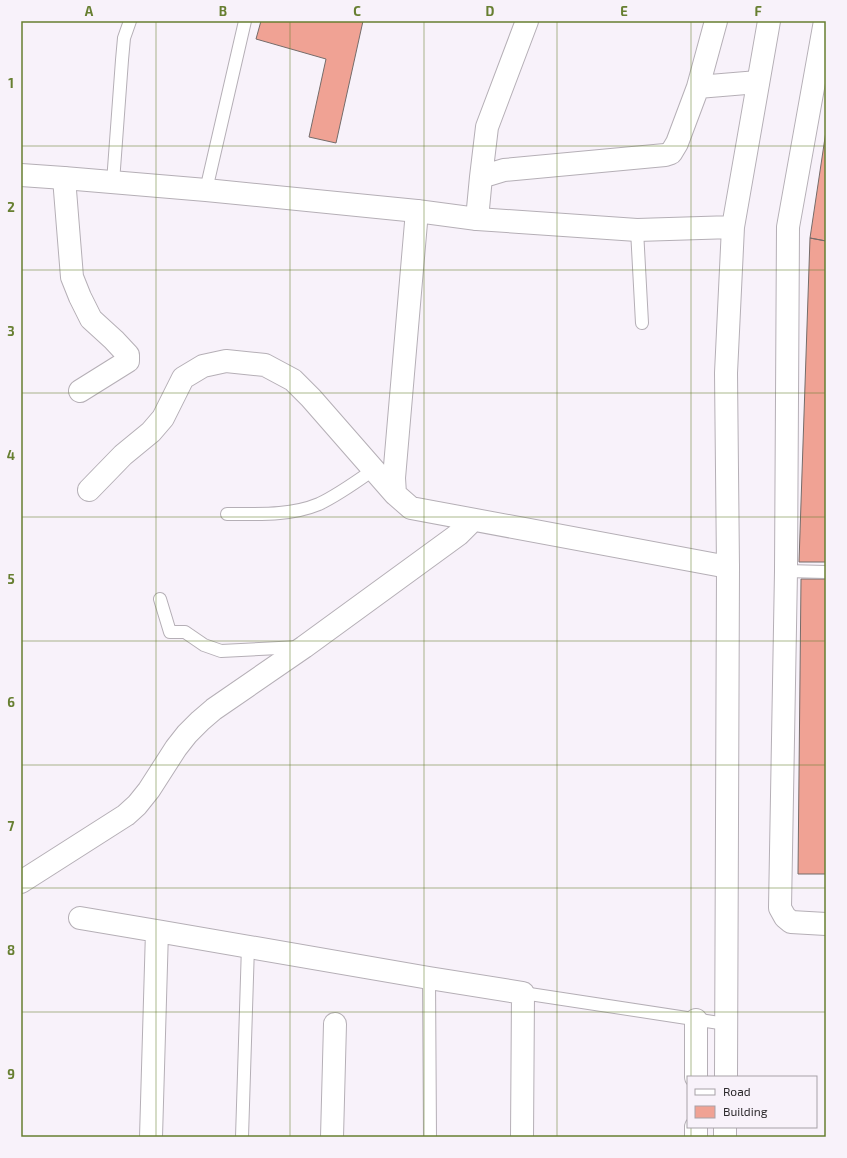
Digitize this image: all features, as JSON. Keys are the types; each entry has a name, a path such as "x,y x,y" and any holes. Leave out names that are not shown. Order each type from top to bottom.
{"street":[{"path":"477,219 487,127 527,21"},
{"path":"481,177 504,170 665,155 671,153 677,143 698,87 716,21"},
{"path":"726,1076 728,567 726,373 732,227 769,21"},
{"path":"824,21 788,227 786,571 780,908 785,917 791,922 826,924"},
{"path":"698,87 758,82"},
{"path":"21,175 206,190 417,211 477,219 637,230 732,227"},
{"path":"64,178 72,277 91,319 128,355 128,361 80,391"},
{"path":"395,494 394,478 417,211"},
{"path":"89,490 123,455 151,432 163,418 183,378 203,366 226,361 265,365 293,380 311,398 395,494 411,508 728,567"},
{"path":"21,882 126,815 149,790 176,748 187,734 214,709 304,647 458,534 473,520"},
{"path":"80,918 523,993 522,1137"},
{"path":"151,1137 157,930"},
{"path":"696,1020 696,1076"},
{"path":"332,1137 335,1024"}],"lane":[{"path":"113,182 124,38 130,21"},
{"path":"206,190 245,21"},
{"path":"637,230 642,323"},
{"path":"227,514 268,514 302,510 334,496 373,470"},
{"path":"786,571 826,572"},
{"path":"160,599 170,632 185,632 204,645 221,651 304,647"},
{"path":"242,1137 248,946"},
{"path":"429,978 430,1137"},
{"path":"523,993 726,1024"}],"building":[{"path":"261,21 363,21 336,143 309,137 326,59 256,39"},
{"path":"826,131 826,241 810,238"},
{"path":"810,238 826,241 826,562 799,562"},
{"path":"801,579 826,579 826,874 798,874"}]}
